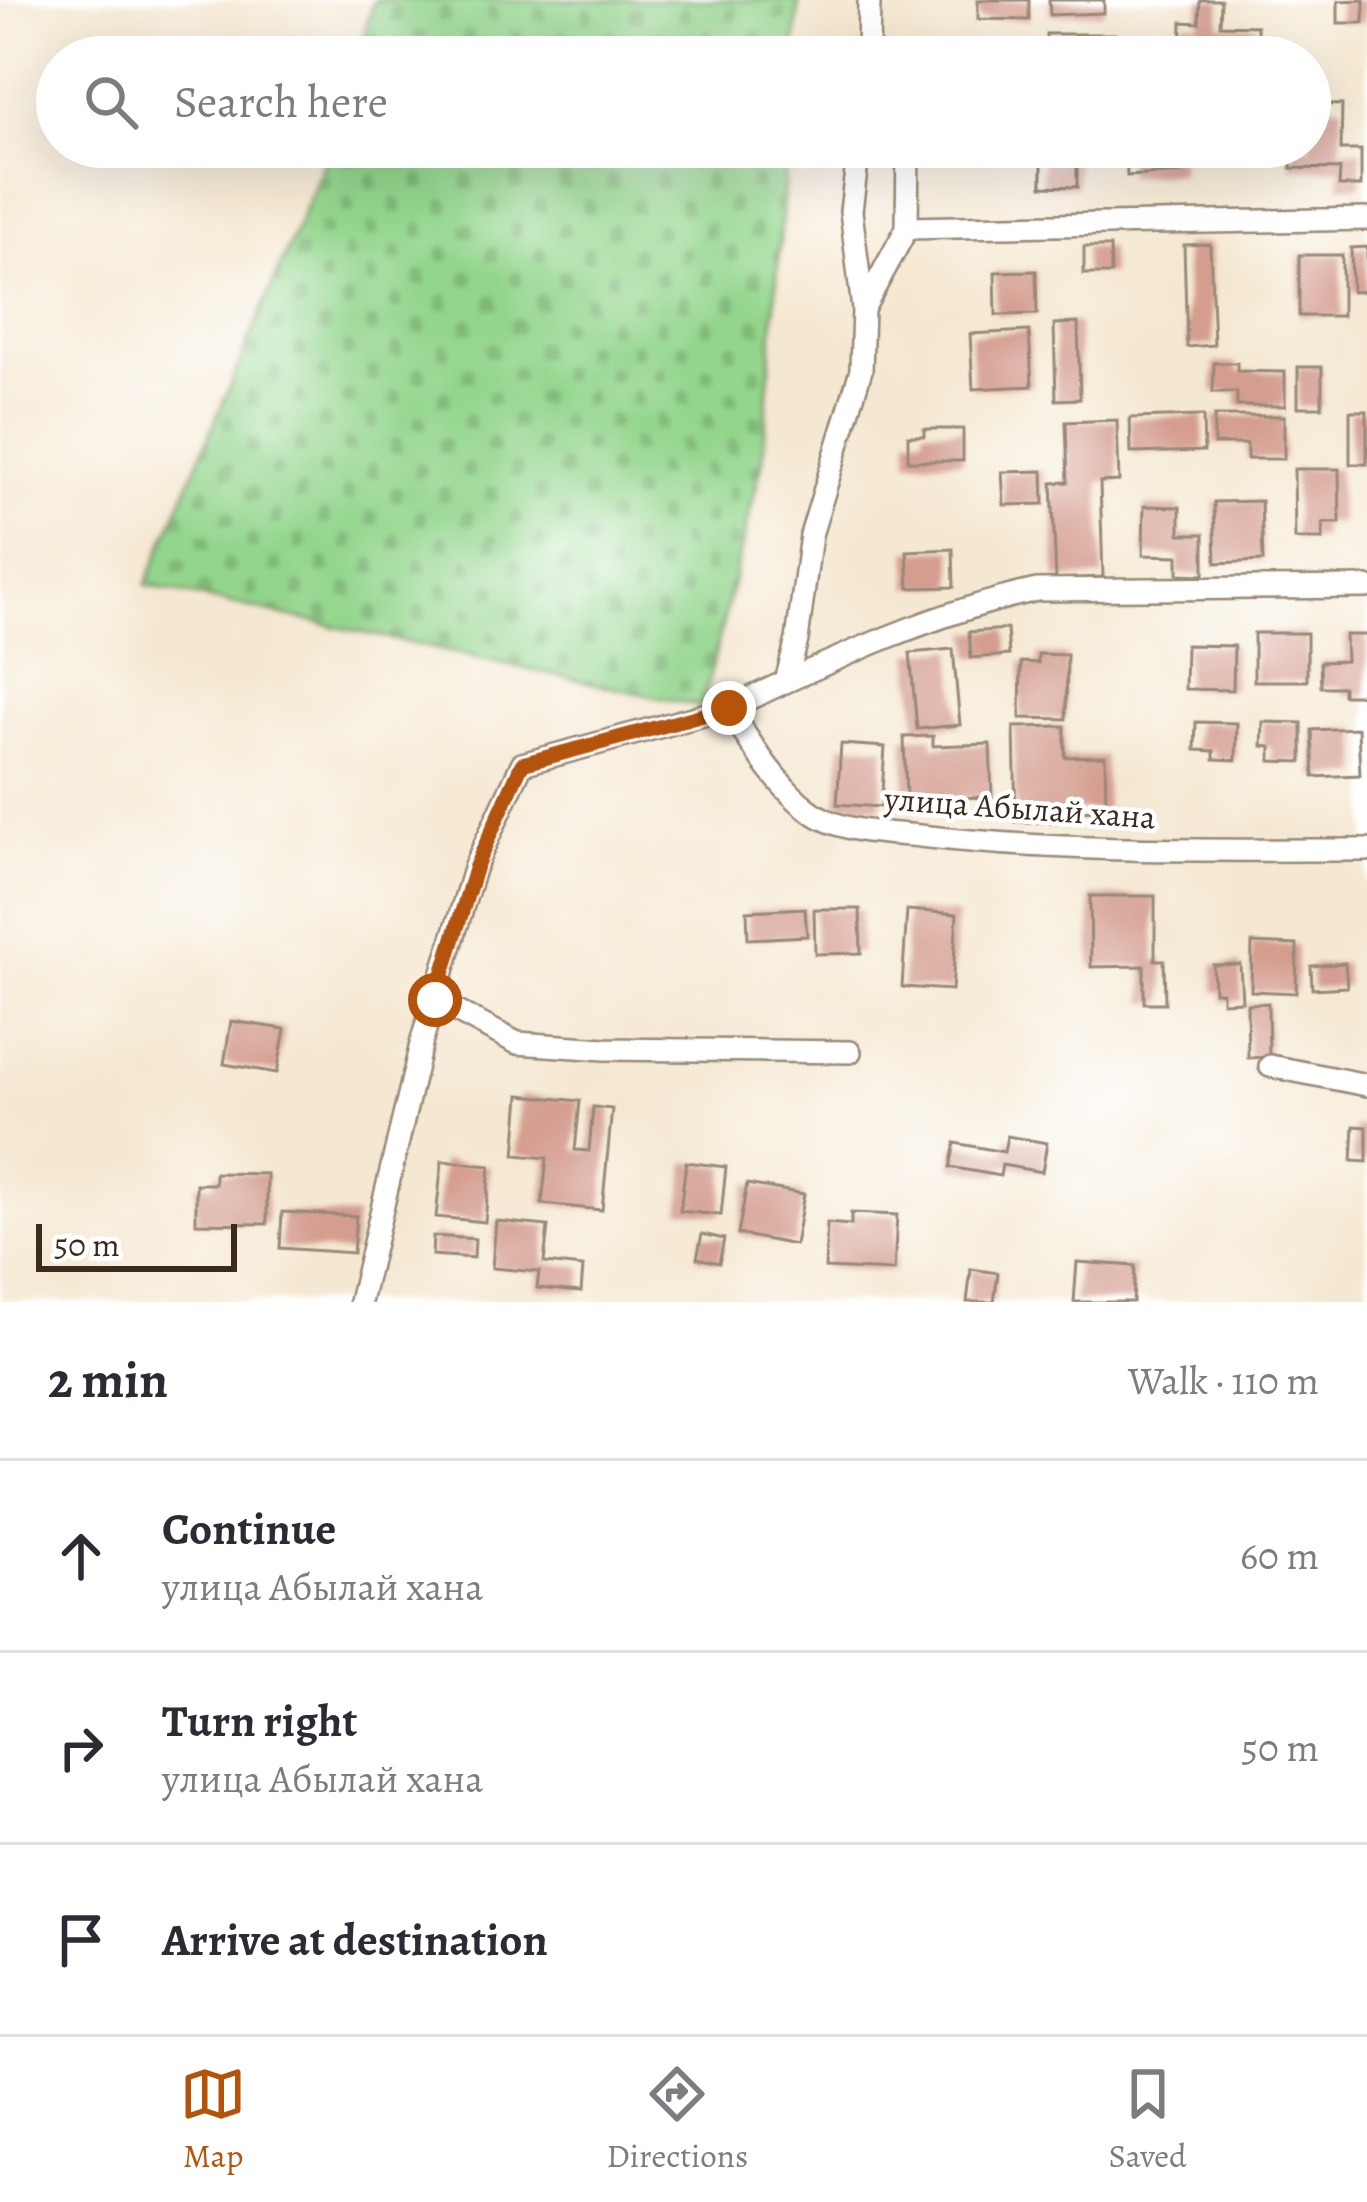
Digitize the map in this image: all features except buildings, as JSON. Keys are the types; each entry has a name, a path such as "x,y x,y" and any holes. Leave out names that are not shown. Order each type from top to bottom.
{"street":[{"path":"868,36 869,0"},
{"path":"786,681 797,640 811,535 861,370 862,309 850,211 856,168"},
{"path":"862,309 907,228 908,168"},
{"path":"907,228 1367,219"},
{"path":"360,1302 422,1040 476,866 522,764 729,708 986,601 1037,590 1367,587"},
{"name":"улица Абылай хана","path":"729,708 758,759 818,817 846,828 968,842 1181,850 1367,850"},
{"path":"435,1000 517,1043 850,1052"},
{"path":"1270,1066 1367,1085"}],"green space":[{"path":"374,0 799,0 796,36 364,36"},
{"path":"322,168 785,168 763,459 702,707 146,585"}],"route":[{"path":"435,1000 476,866 522,764 729,708"}]}
